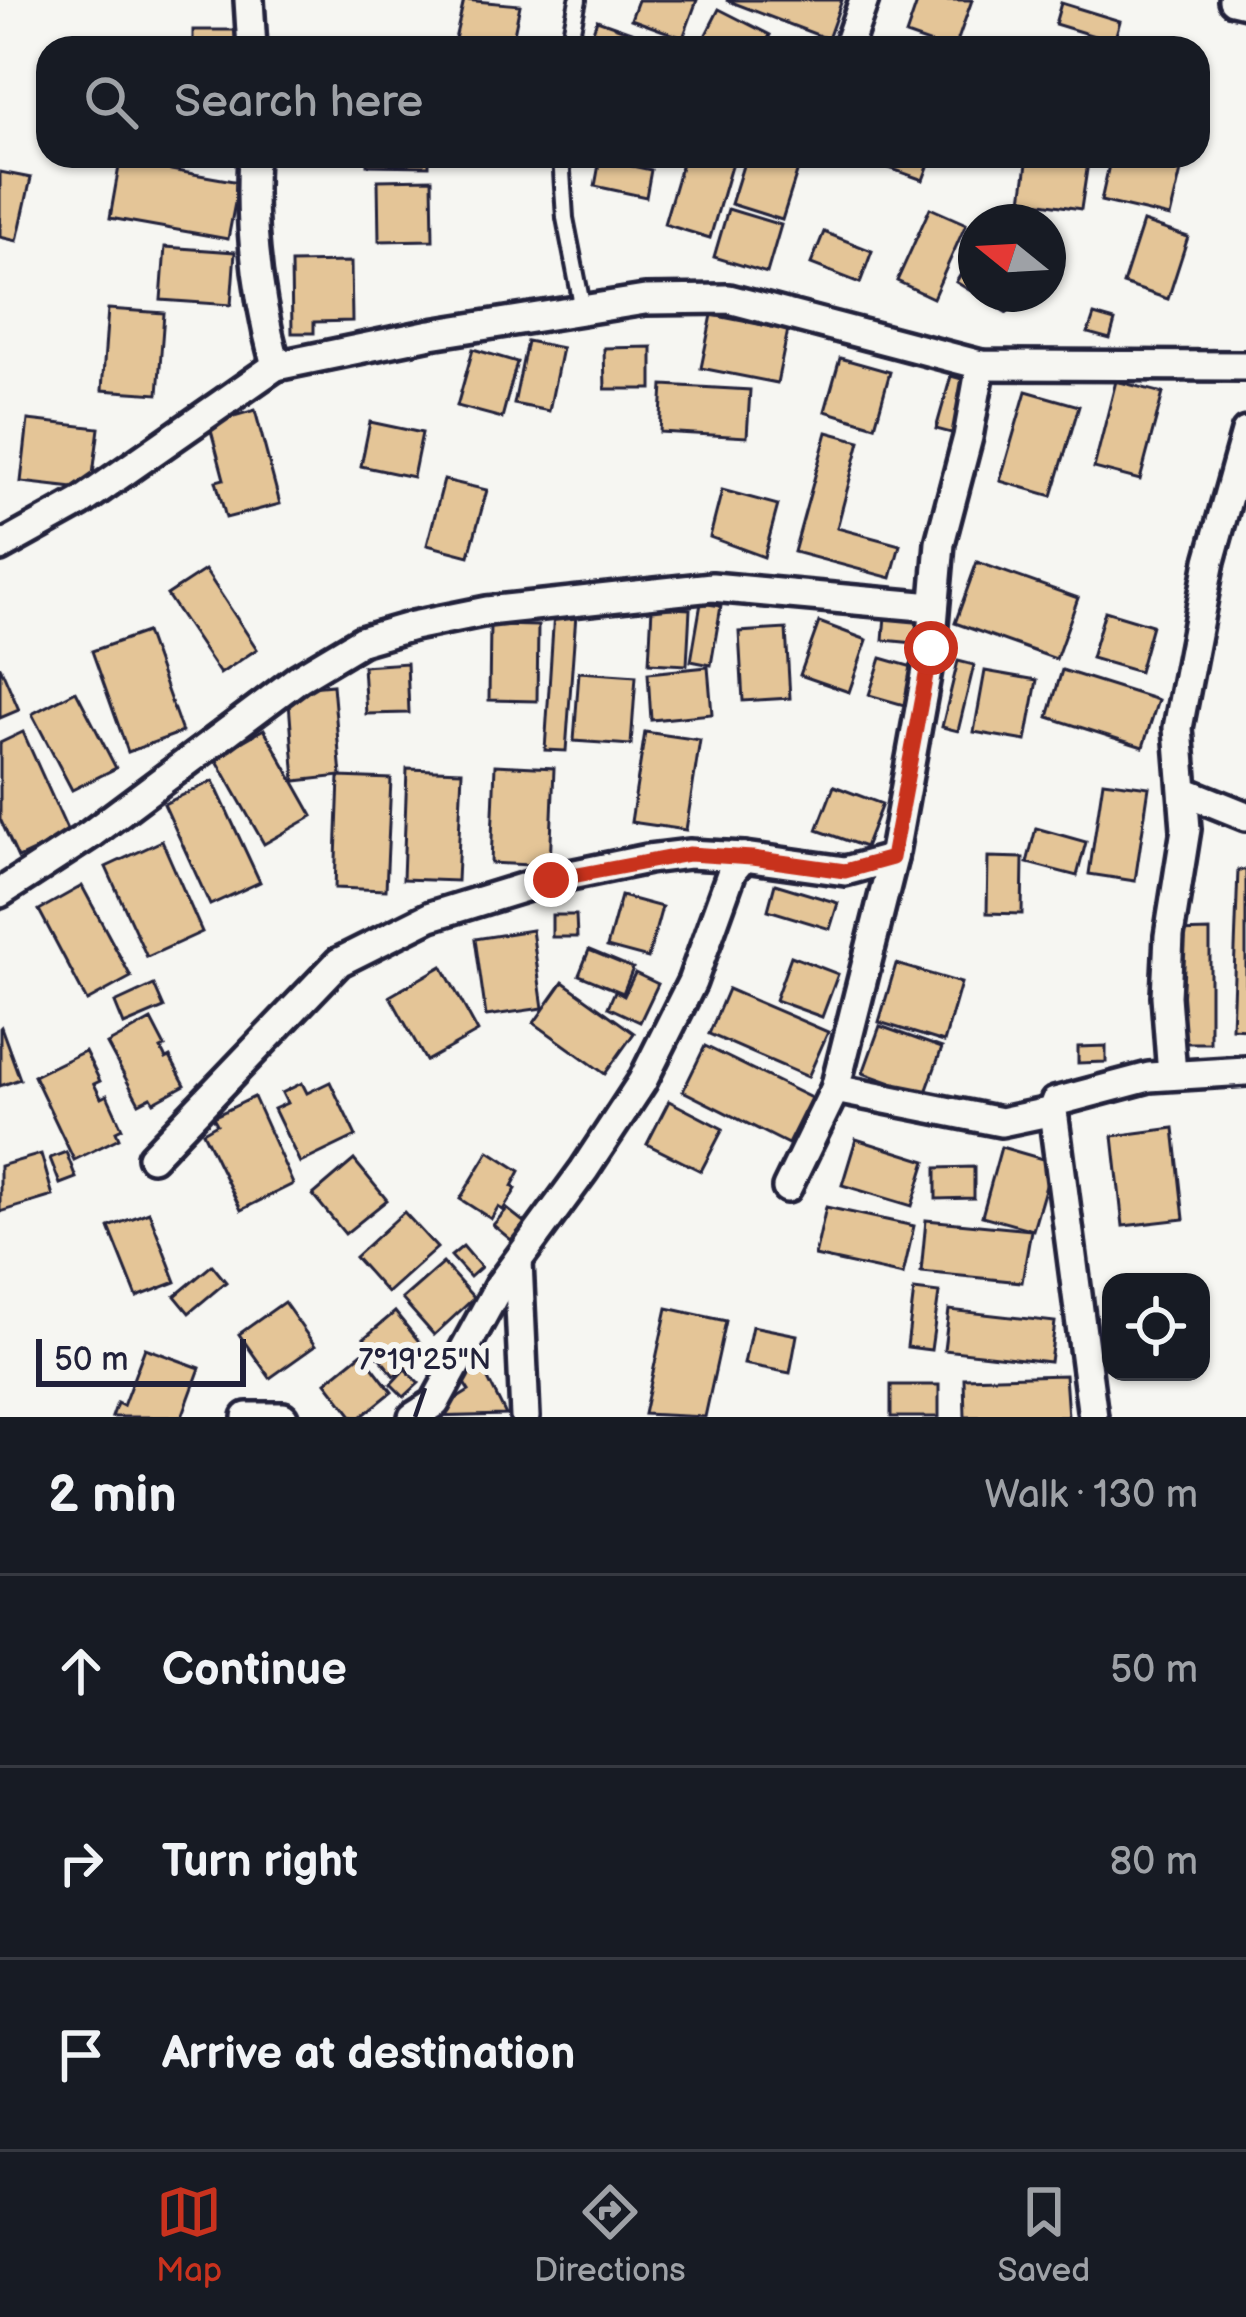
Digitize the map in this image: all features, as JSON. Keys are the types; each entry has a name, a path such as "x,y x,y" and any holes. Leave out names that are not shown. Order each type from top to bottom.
{"street":[{"path":"249,0 251,36"},
{"path":"851,36 864,0"},
{"path":"1233,0 1246,3"},
{"path":"252,168 257,263 276,366"},
{"path":"0,547 81,502 276,366 336,351 583,310 645,301 729,299 981,365 1246,366"},
{"path":"787,1188 835,1089 892,858 931,648 940,543 981,365"},
{"path":"1172,1075 1166,996 1169,936 1186,829 1178,728 1210,561 1246,432"},
{"path":"0,893 91,834 298,678 361,641 488,611 712,586 933,607"},
{"path":"1184,791 1246,816"},
{"path":"152,1157 339,962 431,916 551,880 689,854 845,871 892,858"},
{"path":"412,1417 435,1403 499,1286 641,1082 692,982 732,871 744,857"},
{"path":"1093,1417 1055,1102 1172,1075 1246,1071"},
{"path":"835,1089 1001,1123 1053,1111"},
{"path":"518,1261 525,1417"},
{"path":"247,1417 283,1417"}],"lane":[{"path":"570,36 578,0"},
{"path":"562,168 565,218 583,310"}],"building":[{"path":"464,0 520,5 514,36 456,36"},
{"path":"638,0 697,0 684,36 631,19"},
{"path":"726,0 842,0 829,36"},
{"path":"918,0 972,0 959,36 906,35"},
{"path":"1061,3 1120,21 1116,36 1094,36 1055,24"},
{"path":"719,9 770,35 769,36 705,36"},
{"path":"597,20 642,36 591,36"},
{"path":"193,30 236,30 236,36 193,36"},
{"path":"119,168 160,168 239,182 228,239 110,218"},
{"path":"598,168 651,170 646,197 595,186"},
{"path":"680,168 730,168 710,238 664,224"},
{"path":"742,168 798,168 782,220 731,204"},
{"path":"890,168 928,168 923,180"},
{"path":"1026,168 1087,168 1081,209 1022,200"},
{"path":"1108,168 1181,171 1170,217 1101,201"},
{"path":"0,172 31,178 17,241 0,237"},
{"path":"432,179 433,240 379,241 378,180"},
{"path":"930,208 958,220 958,242 933,298 897,281"},
{"path":"728,209 781,225 767,273 714,257"},
{"path":"1143,222 1188,237 1168,299 1123,284"},
{"path":"824,232 872,251 860,283 811,264"},
{"path":"165,247 235,252 231,305 161,300"},
{"path":"351,262 352,321 314,322 314,333 292,333 291,263"},
{"path":"108,309 164,313 158,394 102,390"},
{"path":"712,315 788,330 777,383 701,368"},
{"path":"1094,315 1115,321 1110,339 1088,333"},
{"path":"527,341 562,348 549,411 514,404"},
{"path":"652,347 652,389 605,389 604,348"},
{"path":"473,349 517,362 502,418 457,406"},
{"path":"840,358 890,372 875,426 825,411"},
{"path":"951,376 969,381 955,434 936,429"},
{"path":"1116,381 1163,393 1140,480 1094,468"},
{"path":"663,385 750,390 747,437 660,432"},
{"path":"1026,391 1079,406 1052,496 1000,481"},
{"path":"255,410 280,504 226,518 216,481 224,479 209,423"},
{"path":"28,420 99,428 91,490 21,482"},
{"path":"370,422 422,433 413,477 361,466"},
{"path":"827,432 860,441 837,528 900,545 891,578 794,552"},
{"path":"444,480 487,490 469,556 427,545"},
{"path":"722,490 778,505 764,557 710,537"},
{"path":"977,562 1078,598 1056,659 955,623"},
{"path":"205,570 257,649 220,674 167,595"},
{"path":"701,603 721,606 711,665 691,661"},
{"path":"652,607 690,609 687,665 649,663"},
{"path":"1105,611 1152,625 1139,672 1091,658"},
{"path":"554,612 576,614 566,751 545,750"},
{"path":"885,616 917,619 915,643 883,640"},
{"path":"819,622 867,640 849,692 800,675"},
{"path":"490,625 538,626 537,701 489,700"},
{"path":"786,629 790,698 743,701 739,632"},
{"path":"146,632 182,732 128,752 92,651"},
{"path":"881,658 916,668 904,705 869,695"},
{"path":"958,661 974,665 958,731 942,727"},
{"path":"407,663 409,713 366,714 363,666"},
{"path":"0,666 19,710 0,718"},
{"path":"708,667 712,714 651,720 648,673"},
{"path":"1062,670 1158,700 1143,747 1048,717"},
{"path":"985,671 1037,680 1026,741 974,732"},
{"path":"579,672 636,676 631,745 574,741"},
{"path":"333,685 341,776 295,781 288,689"},
{"path":"76,691 116,768 72,790 32,714"},
{"path":"264,729 313,816 264,844 215,757"},
{"path":"23,732 69,834 18,858 0,819 0,743"},
{"path":"645,732 700,740 686,830 631,822"},
{"path":"495,765 554,768 550,866 491,863"},
{"path":"407,769 462,771 457,881 403,879"},
{"path":"339,777 391,779 386,890 335,888"},
{"path":"213,781 260,882 210,905 164,804"},
{"path":"1103,781 1149,787 1135,881 1089,874"},
{"path":"834,786 882,804 865,847 817,830"},
{"path":"1036,828 1086,842 1077,876 1027,863"},
{"path":"162,841 202,932 147,957 106,867"},
{"path":"988,857 1023,858 1022,914 987,913"},
{"path":"1238,870 1246,870 1246,1029 1232,1028"},
{"path":"775,884 838,903 830,929 768,910"},
{"path":"82,886 131,977 87,1001 39,910"},
{"path":"621,896 662,907 648,958 607,947"},
{"path":"552,915 576,915 577,937 552,937"},
{"path":"532,930 543,1008 486,1016 475,939"},
{"path":"1210,931 1210,1043 1175,1043 1175,932"},
{"path":"589,950 633,968 623,993 579,975"},
{"path":"791,956 838,974 822,1017 775,1000"},
{"path":"896,964 961,983 944,1042 879,1022"},
{"path":"442,966 478,1032 426,1061 390,996"},
{"path":"635,973 658,984 640,1022 608,1007 615,991 624,996"},
{"path":"563,982 634,1033 605,1074 534,1023"},
{"path":"154,985 164,1008 124,1025 115,1003"},
{"path":"728,989 828,1032 808,1077 709,1034"},
{"path":"151,1020 166,1059 170,1057 185,1085 154,1102 151,1097 139,1103 107,1044"},
{"path":"880,1026 942,1048 925,1095 863,1073"},
{"path":"0,1028 20,1079 0,1086"},
{"path":"705,1046 811,1098 788,1144 683,1091"},
{"path":"1106,1046 1106,1062 1078,1063 1078,1047"},
{"path":"85,1051 100,1081 94,1084 101,1098 107,1095 122,1128 116,1131 119,1138 74,1160 34,1076"},
{"path":"330,1082 356,1136 300,1163 274,1109 287,1103 282,1093 302,1083 307,1093"},
{"path":"254,1097 293,1184 241,1210 203,1132 217,1124 213,1117"},
{"path":"669,1101 723,1129 701,1171 647,1144"},
{"path":"1174,1128 1184,1219 1123,1226 1113,1136"},
{"path":"856,1139 926,1161 912,1206 842,1185"},
{"path":"1001,1147 1053,1162 1033,1230 982,1216"},
{"path":"489,1151 520,1171 512,1186 516,1189 491,1219 460,1199"},
{"path":"66,1152 76,1178 60,1184 50,1158"},
{"path":"41,1154 53,1196 0,1212 0,1166"},
{"path":"354,1160 387,1200 345,1234 313,1195"},
{"path":"974,1167 974,1198 936,1199 936,1168"},
{"path":"826,1207 914,1226 903,1275 815,1256"},
{"path":"507,1209 525,1223 511,1240 493,1225"},
{"path":"149,1212 176,1282 137,1297 109,1227"},
{"path":"404,1212 437,1248 387,1293 355,1257"},
{"path":"926,1220 1031,1230 1022,1282 921,1272"},
{"path":"463,1246 481,1267 470,1277 451,1256"},
{"path":"443,1263 474,1298 434,1335 402,1299"},
{"path":"212,1265 226,1282 189,1313 175,1296"},
{"path":"914,1290 939,1293 931,1350 907,1347"},
{"path":"284,1302 315,1346 270,1378 239,1334"},
{"path":"667,1308 726,1321 705,1417 644,1414"},
{"path":"949,1310 1055,1322 1050,1362 944,1350"},
{"path":"395,1312 430,1355 409,1372 405,1367 394,1376 364,1338"},
{"path":"752,1326 797,1335 790,1373 744,1364"},
{"path":"145,1348 200,1368 182,1417 112,1417 117,1403 123,1406"},
{"path":"362,1353 392,1392 361,1417 353,1417 326,1382"},
{"path":"478,1359 506,1415 427,1417 469,1391 457,1372"},
{"path":"405,1369 419,1383 404,1397 391,1384"},
{"path":"1065,1375 1068,1417 965,1417 964,1378"},
{"path":"891,1385 939,1385 939,1417 891,1417"}],"route":[{"path":"551,880 689,854 845,871 892,858 931,648"}]}
